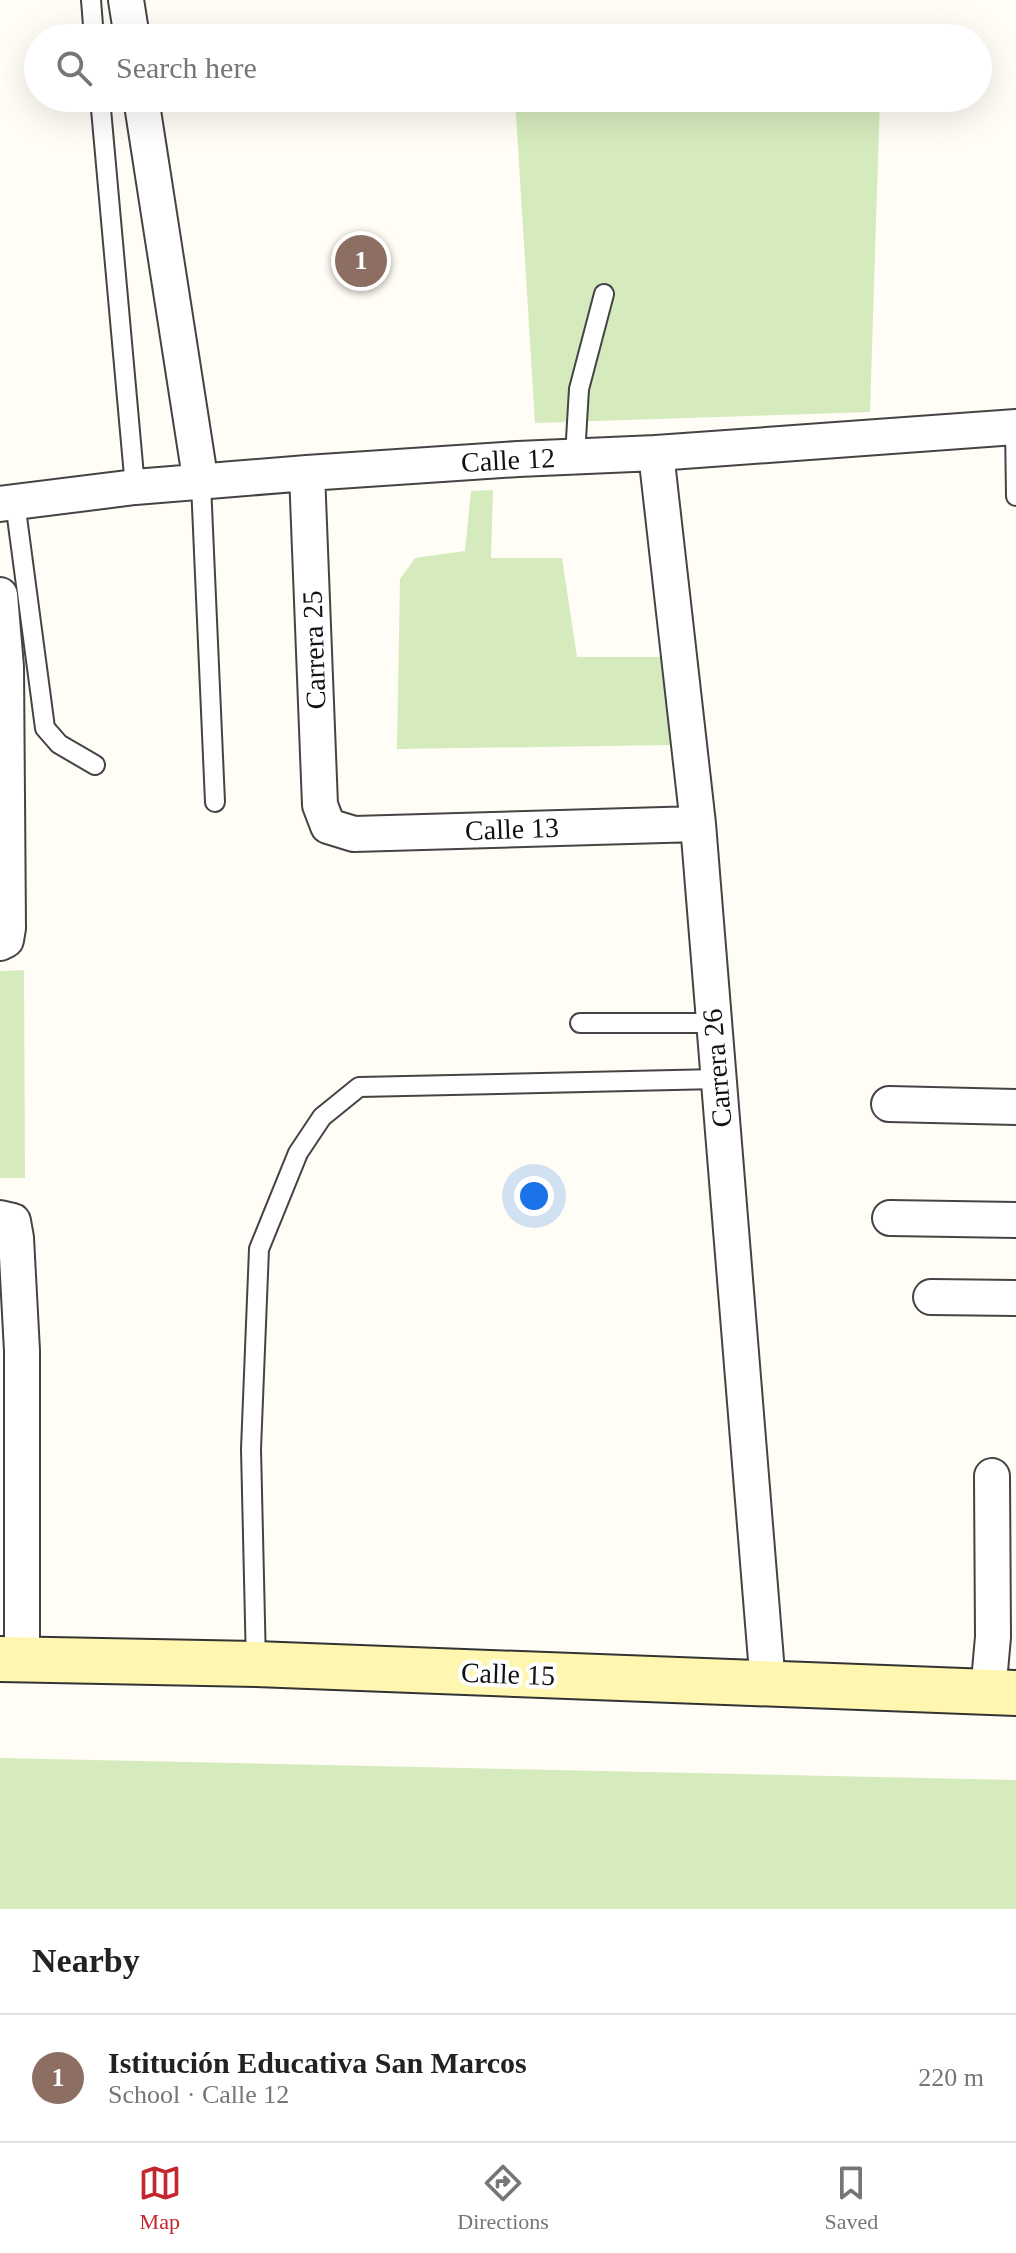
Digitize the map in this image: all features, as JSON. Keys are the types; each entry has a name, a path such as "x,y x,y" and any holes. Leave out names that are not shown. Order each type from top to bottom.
{"street":[{"path":"126,0 130,24"},
{"path":"143,112 201,484"},
{"name":"Calle 12","path":"8,503 135,487 307,473 656,453 1016,427"},
{"name":"Carrera 26","path":"656,453 698,824 768,1685"},
{"name":"Carrera 25","path":"307,473 320,805 328,826"},
{"path":"0,595 3,941"},
{"name":"Calle 13","path":"328,826 354,834 698,824"},
{"path":"889,1104 1016,1107"},
{"path":"890,1218 1016,1220"},
{"path":"6,1220 16,1238 11,1351 11,1659"},
{"path":"931,1297 1016,1298"},
{"path":"992,1476 993,1637 1002,1693"},
{"name":"Calle 15","path":"11,1659 256,1664 1002,1693"}],"lane":[{"path":"91,0 93,24"},
{"path":"101,112 135,487"},
{"path":"575,456 579,389 604,294"},
{"path":"1016,427 1016,496"},
{"path":"201,484 215,802"},
{"path":"8,503 45,728 59,744 95,765"},
{"path":"580,1023 714,1023"},
{"path":"256,1664 251,1449 259,1249 298,1153 322,1117 359,1087 718,1079"}],"green space":[{"path":"516,112 880,112 870,412 535,423"},
{"path":"493,490 491,558 562,558 577,657 661,657 671,745 397,749 400,579 415,558 465,551 471,491"},
{"path":"24,970 25,1178 0,1178 0,971"},
{"path":"0,1758 1016,1780 1016,1909 0,1909"}],"place":[{"name":"Istitución Educativa San Marcos","path":"361,261"}]}
